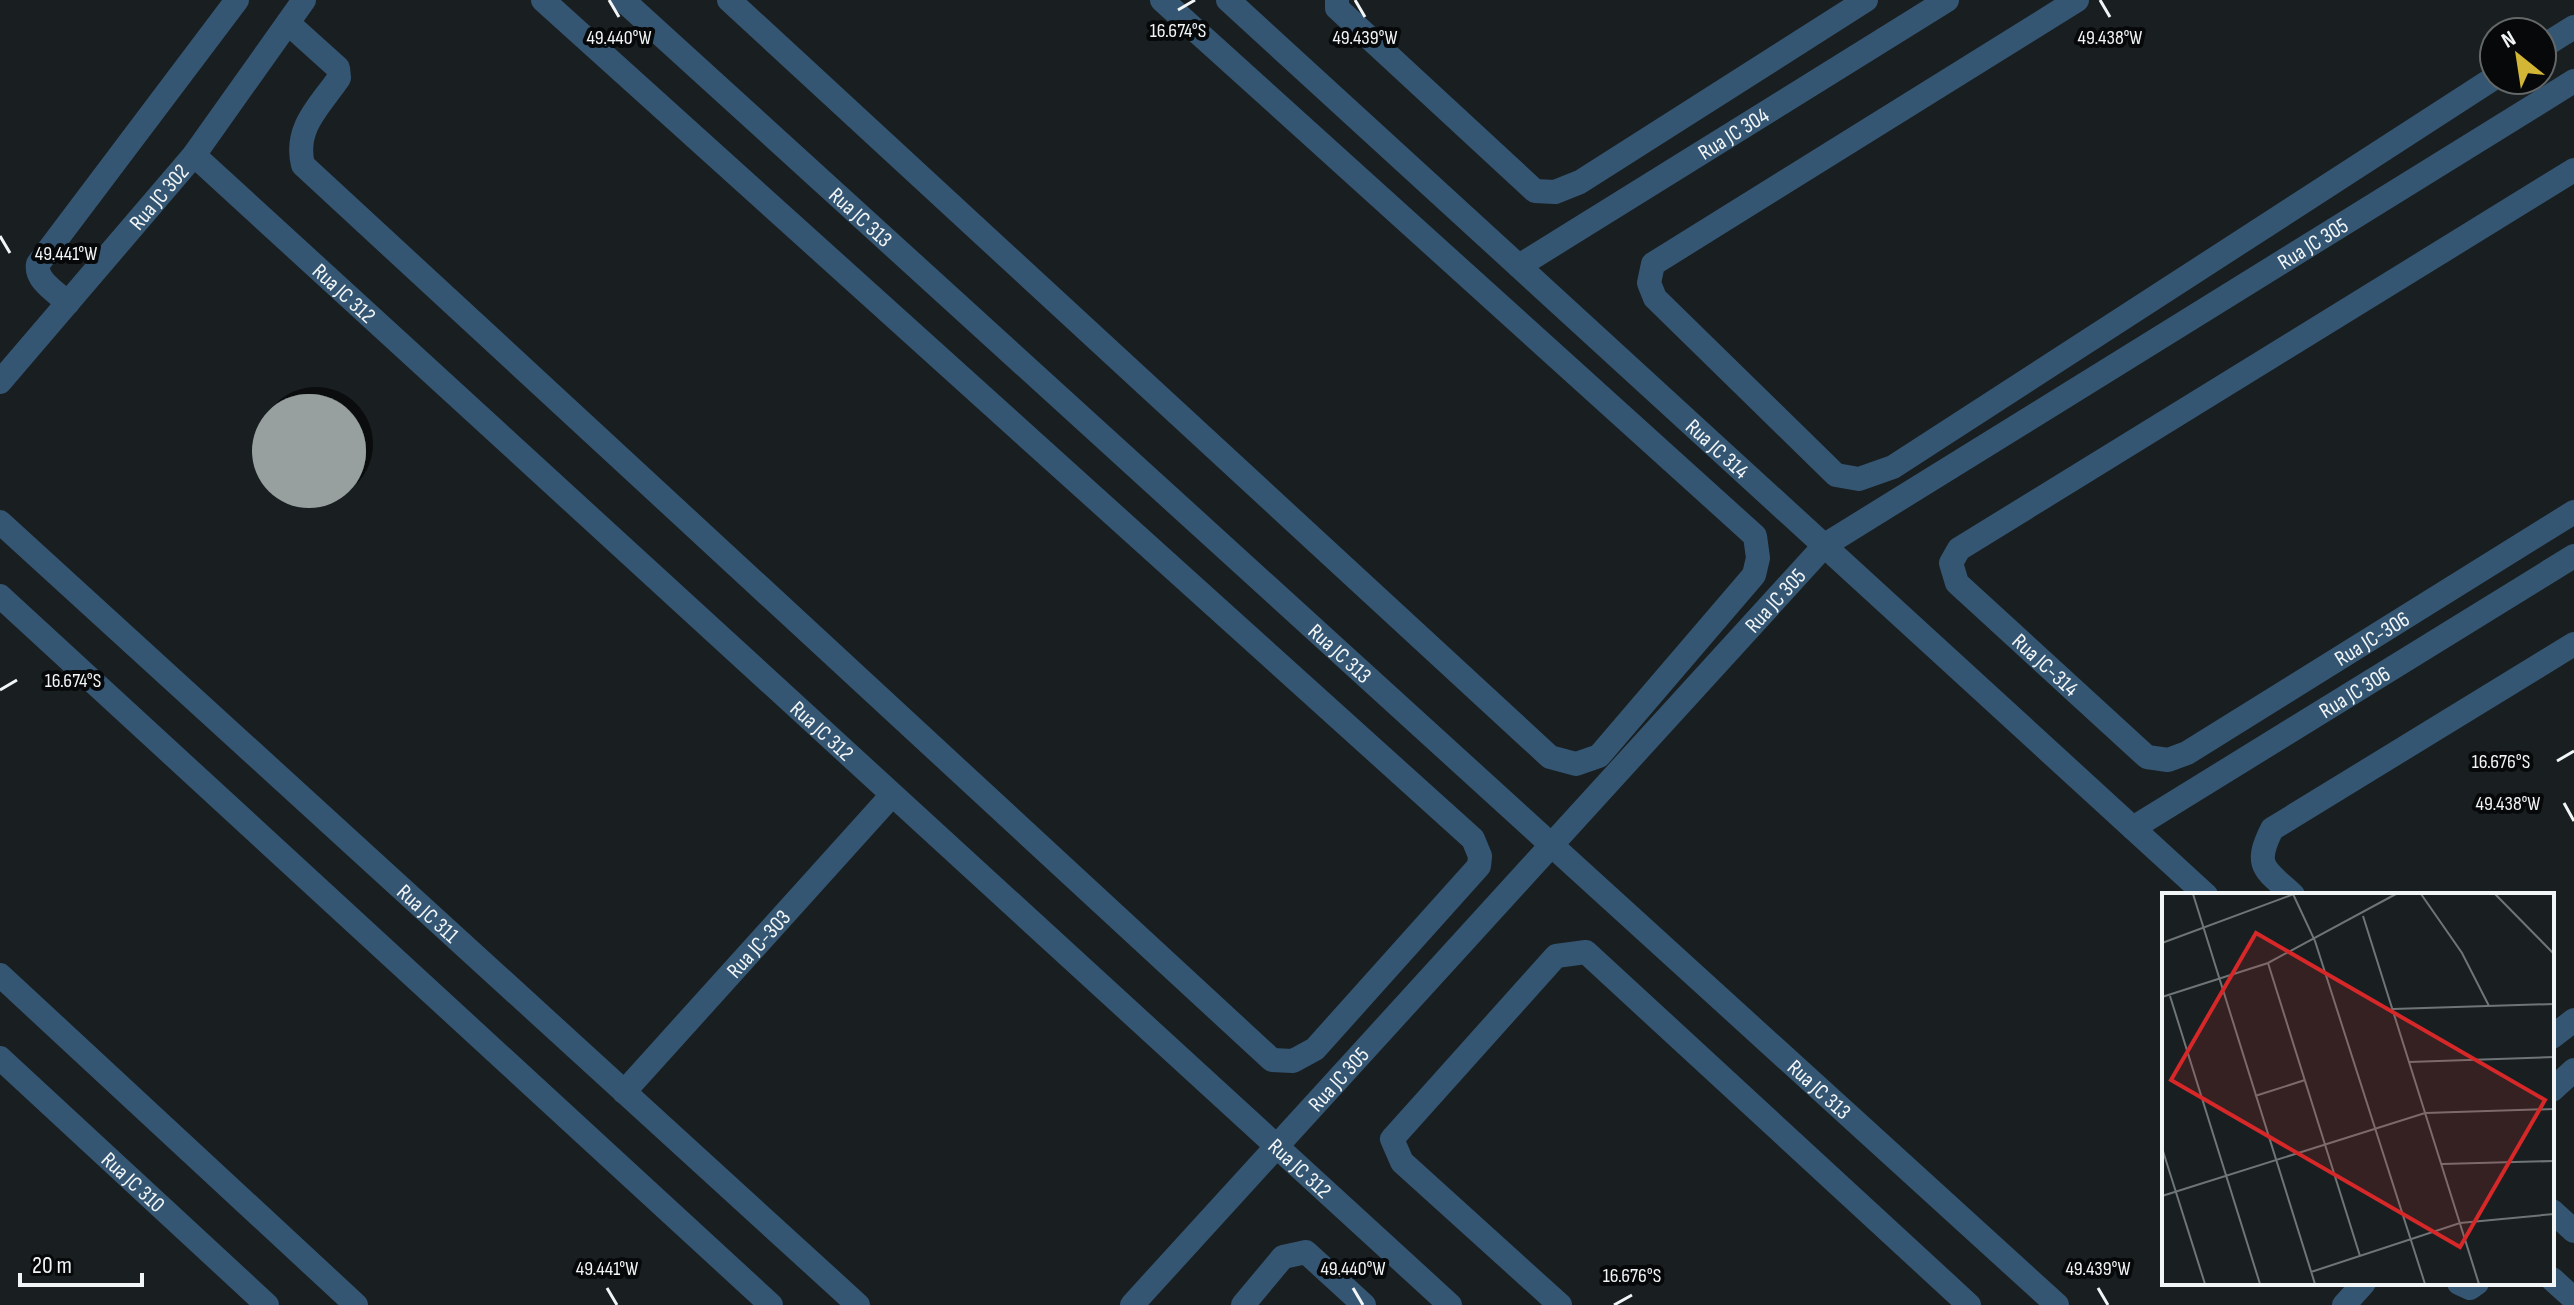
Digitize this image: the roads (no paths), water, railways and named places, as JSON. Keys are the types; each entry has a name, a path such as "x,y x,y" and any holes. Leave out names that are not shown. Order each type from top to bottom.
{"street":[{"path":"68,303 39,277 36,270 38,264 237,0"},
{"name":"Rua JC 302","path":"0,382 194,155 304,0"},
{"path":"288,23 338,68 339,78 303,129 299,148 303,165 1272,1060 1293,1061 1315,1049 1479,866 1480,856 1473,839 543,0"},
{"name":"Rua JC 313","path":"623,0 2057,1305"},
{"path":"729,0 1550,757 1576,764 1599,756 1754,575 1758,558 1755,536 1162,0"},
{"name":"Rua JC 314","path":"1228,0 2204,893"},
{"path":"1337,0 1337,8 1535,191 1555,192 1580,182 1866,0"},
{"name":"Rua JC 304","path":"1519,266 1947,0"},
{"path":"2077,0 1653,264 1649,283 1655,298 1836,475 1859,479 1893,467 2478,88"},
{"name":"Rua JC 305","path":"1132,1305 1825,545 2574,81"},
{"name":"Rua JC 312","path":"194,155 1450,1305"},
{"name":"Rua JC-314","path":"2168,760 2147,757 1957,583 1951,563 1959,549 2574,170"},
{"name":"Rua JC-306","path":"2168,760 2187,753 2574,512"},
{"name":"Rua JC 311","path":"0,522 858,1305"},
{"name":"Rua JC 306","path":"2133,828 2574,556"},
{"path":"0,596 771,1305"},
{"path":"2291,893 2265,869 2261,851 2272,829 2574,644"},
{"name":"Rua JC-303","path":"624,1092 892,795"},
{"path":"1560,1305 1402,1162 1392,1139 1556,956 1586,952 1969,1305"},
{"path":"0,975 356,1305"},
{"path":"2554,1035 2574,1020"},
{"name":"Rua JC 310","path":"0,1058 267,1305"},
{"path":"2554,1088 2574,1070"},
{"path":"2554,1213 2574,1231"},
{"path":"1243,1305 1283,1257 1306,1252 1364,1305"},
{"path":"2554,1281 2574,1299"},
{"path":"2344,1305 2362,1285"}]}
